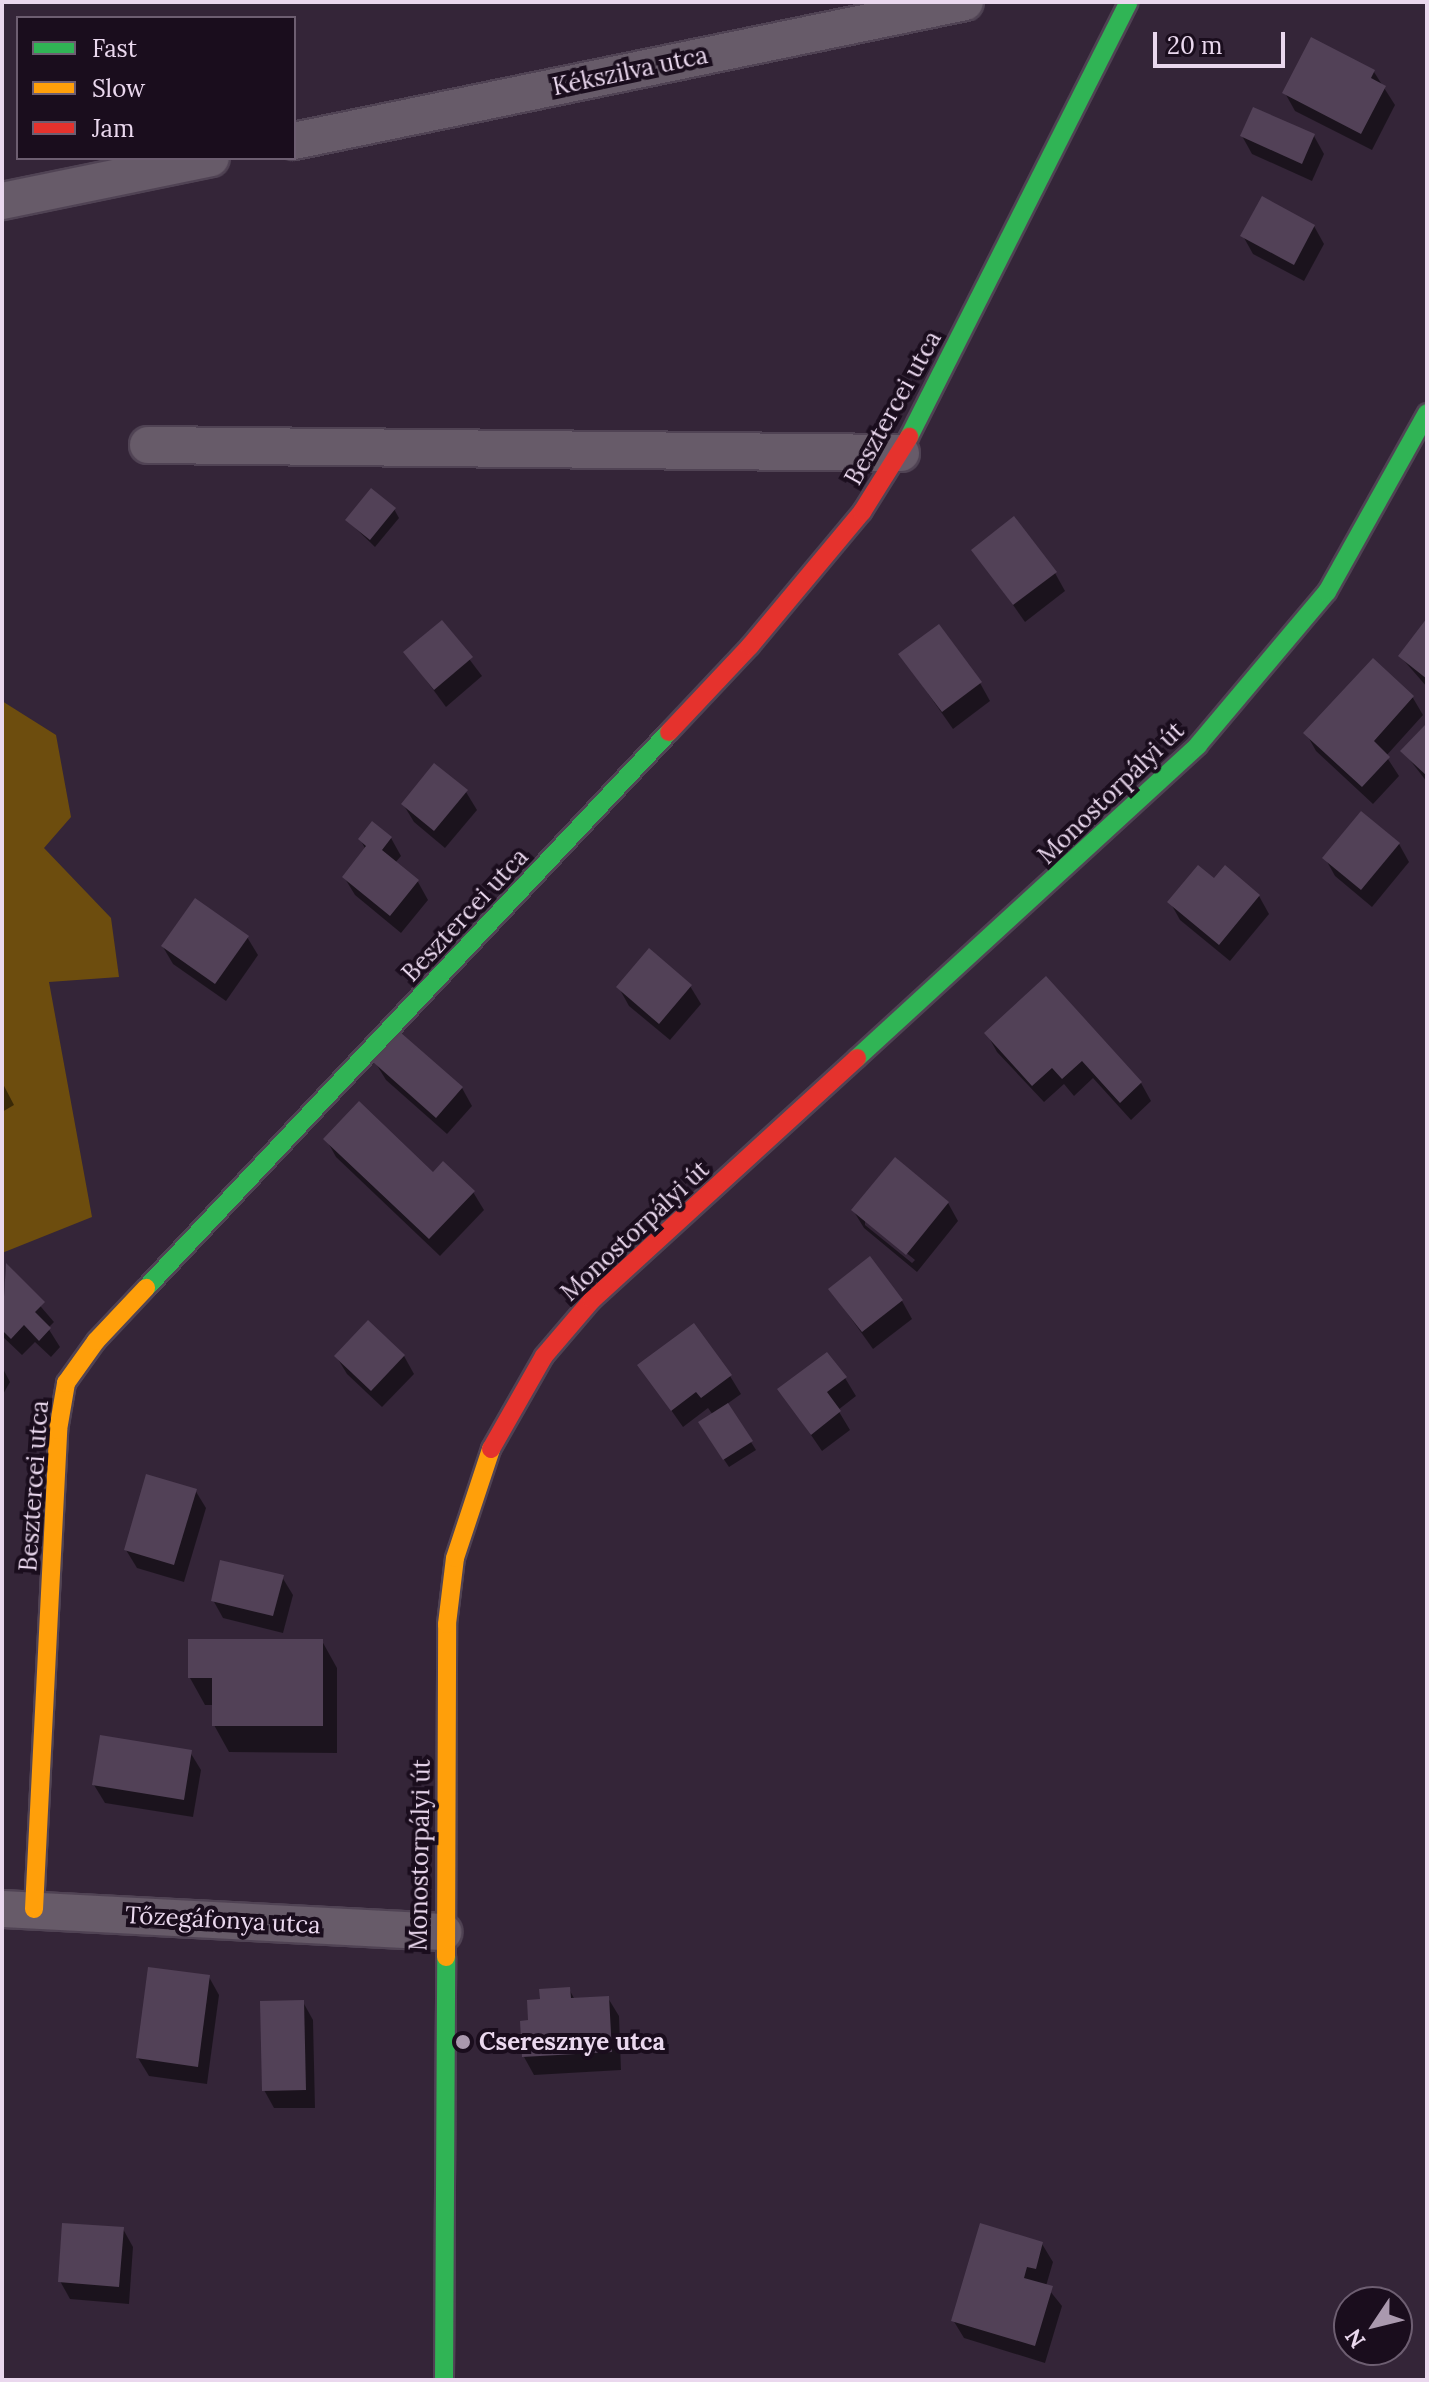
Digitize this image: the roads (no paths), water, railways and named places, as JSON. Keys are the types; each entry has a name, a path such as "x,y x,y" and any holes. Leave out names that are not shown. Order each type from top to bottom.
{"street":[{"name":"Kékszilva utca","path":"296,141 965,2"},
{"name":"Besztercei utca","path":"18,1909 58,1430 66,1383 96,1341 750,646 862,512 901,453 1129,2"},
{"path":"2,201 201,160"},
{"name":"Monostorpályi út","path":"444,2380 443,1932 450,1598 473,1491 503,1420 544,1356 592,1300 1198,745 1271,664 1327,592 1427,413"},
{"path":"148,445 901,453"},
{"name":"Tőzegáfonya utca","path":"18,1909 443,1932"}],"place":[{"name":"Cseresznye utca","path":"463,2042"}]}
